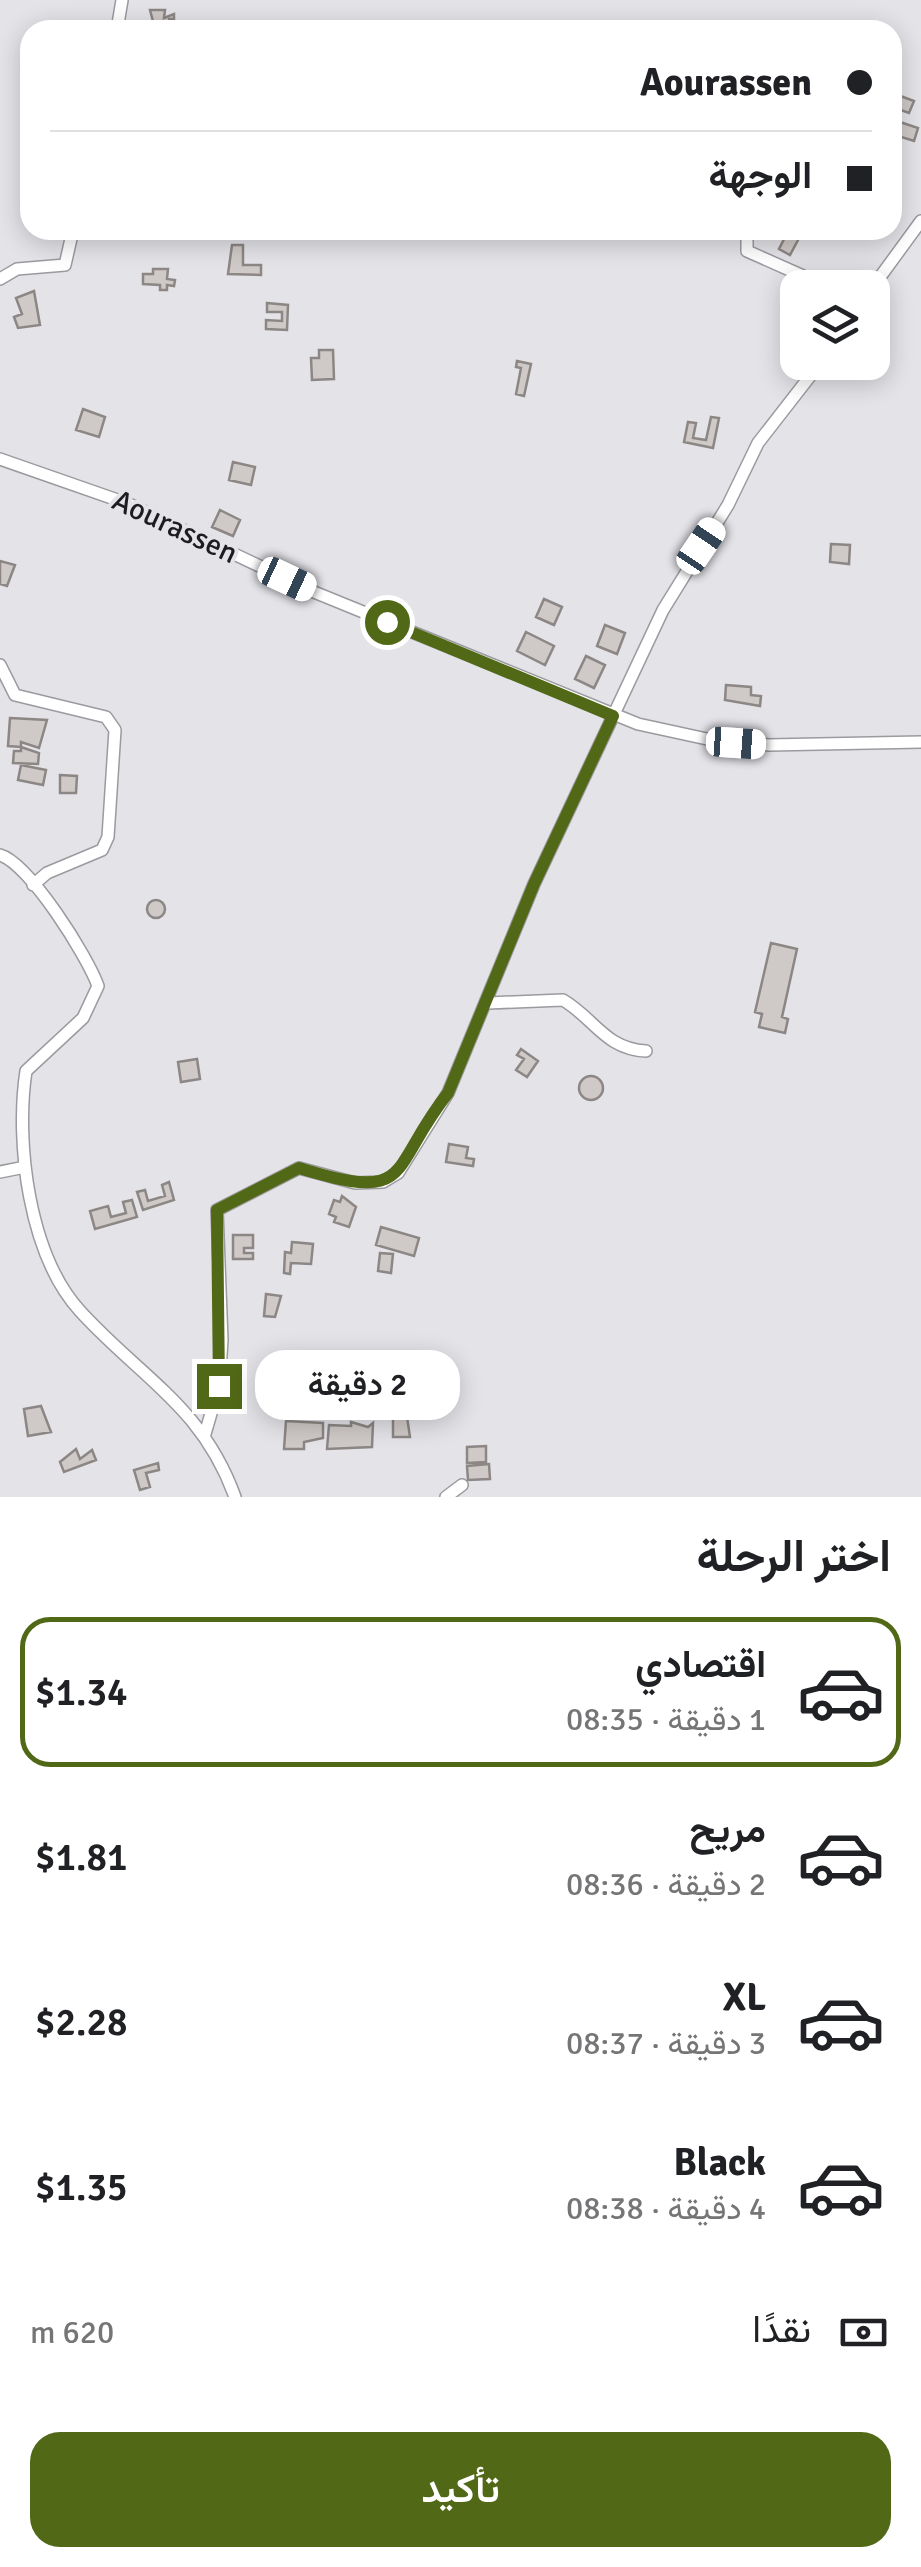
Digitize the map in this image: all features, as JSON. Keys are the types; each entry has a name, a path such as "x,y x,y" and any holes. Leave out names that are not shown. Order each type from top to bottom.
{"street":[{"path":"885,270 921,221"},
{"path":"0,279 17,269 66,265 71,240"},
{"path":"747,240 747,252 788,270"},
{"path":"205,1434 220,1371 217,1210 299,1168 356,1183 390,1180 448,1093 534,884 663,610 728,505 758,442 807,380"},
{"name":"Aourassen","path":"0,459 129,504 314,592 613,716 736,743 814,746 921,742"},
{"path":"0,665 15,696 106,717 115,730 108,837 102,850 48,873 33,885"},
{"path":"0,855 21,868 88,960 98,986 84,1018 26,1070 25,1167 36,1225 61,1283 79,1310 205,1434 235,1497"},
{"path":"488,1003 562,1000 610,1041 626,1050 646,1051"},
{"path":"0,1172 25,1167"},
{"path":"446,1497 462,1485"}],"building":[{"path":"150,10 165,10 164,18 174,14 174,19 153,20"},
{"path":"902,97 914,101 909,113 902,111"},
{"path":"902,123 918,128 914,141 902,137"},
{"path":"784,240 798,240 790,255 779,249"},
{"path":"232,245 243,245 243,265 261,265 261,275 228,274"},
{"path":"153,269 168,269 167,279 175,280 174,286 160,290 160,285 143,284 143,274 153,274"},
{"path":"34,291 40,325 18,328 14,317 22,314 16,298"},
{"path":"267,303 288,305 287,330 266,329 266,320 282,321 282,312 267,312"},
{"path":"319,350 333,350 334,379 312,380 311,358 319,358"},
{"path":"517,361 531,364 524,396 516,394 521,368 516,367"},
{"path":"83,409 105,417 99,437 76,430"},
{"path":"711,417 719,418 713,448 684,442 688,422 696,423 693,438 706,440"},
{"path":"233,462 255,467 251,485 229,480"},
{"path":"220,510 240,520 233,536 212,527"},
{"path":"831,544 850,545 849,564 830,562"},
{"path":"0,561 15,565 7,586 0,584"},
{"path":"544,599 562,607 554,625 536,617"},
{"path":"605,625 625,633 617,654 597,646"},
{"path":"526,632 554,646 545,665 517,651"},
{"path":"586,656 605,665 594,688 575,679"},
{"path":"726,685 751,687 751,695 761,696 760,706 725,700"},
{"path":"10,718 47,720 39,748 21,742 21,747 8,746"},
{"path":"21,747 39,753 38,764 13,763 14,751 21,751"},
{"path":"21,765 46,770 43,785 18,780"},
{"path":"60,775 77,776 76,793 60,793"},
{"path":"156,900 165,909 156,918 147,909"},
{"path":"771,943 797,949 782,1017 788,1019 785,1033 759,1027 762,1014 755,1012"},
{"path":"521,1049 538,1061 527,1077 516,1070 524,1059 517,1055"},
{"path":"197,1059 200,1079 181,1082 178,1062"},
{"path":"586,1076 596,1076 603,1088 596,1100 586,1100 579,1093 579,1083"},
{"path":"449,1144 468,1147 466,1158 474,1159 473,1166 446,1162"},
{"path":"169,1182 174,1200 143,1210 137,1192 145,1190 148,1201 165,1196 162,1185"},
{"path":"342,1196 356,1207 349,1227 334,1222 336,1217 329,1214 334,1200 340,1202"},
{"path":"132,1200 137,1217 95,1229 90,1211 108,1206 111,1217 126,1213 123,1202"},
{"path":"381,1227 419,1238 414,1256 376,1245"},
{"path":"233,1235 253,1235 253,1248 244,1248 244,1253 253,1253 253,1259 233,1259"},
{"path":"292,1242 313,1244 311,1264 291,1263 290,1274 284,1273 285,1252 291,1253"},
{"path":"380,1253 393,1254 391,1273 378,1271"},
{"path":"266,1294 281,1296 275,1317 264,1316"},
{"path":"41,1406 51,1432 28,1436 24,1409"},
{"path":"393,1410 406,1410 410,1437 393,1437"},
{"path":"286,1421 323,1423 323,1438 304,1442 304,1449 284,1449"},
{"path":"351,1422 368,1427 373,1423 372,1447 327,1449 329,1425 351,1426"},
{"path":"486,1446 486,1462 467,1463 467,1447"},
{"path":"76,1449 80,1459 92,1450 96,1460 64,1472 60,1462"},
{"path":"158,1463 159,1470 146,1473 150,1487 140,1490 134,1470"},
{"path":"489,1464 490,1479 468,1480 467,1466"}],"route":[{"path":"219,1386 222,1340 214,1217 217,1210 299,1168 356,1183 384,1182 398,1173 448,1093 534,884 613,716 387,622"}]}
